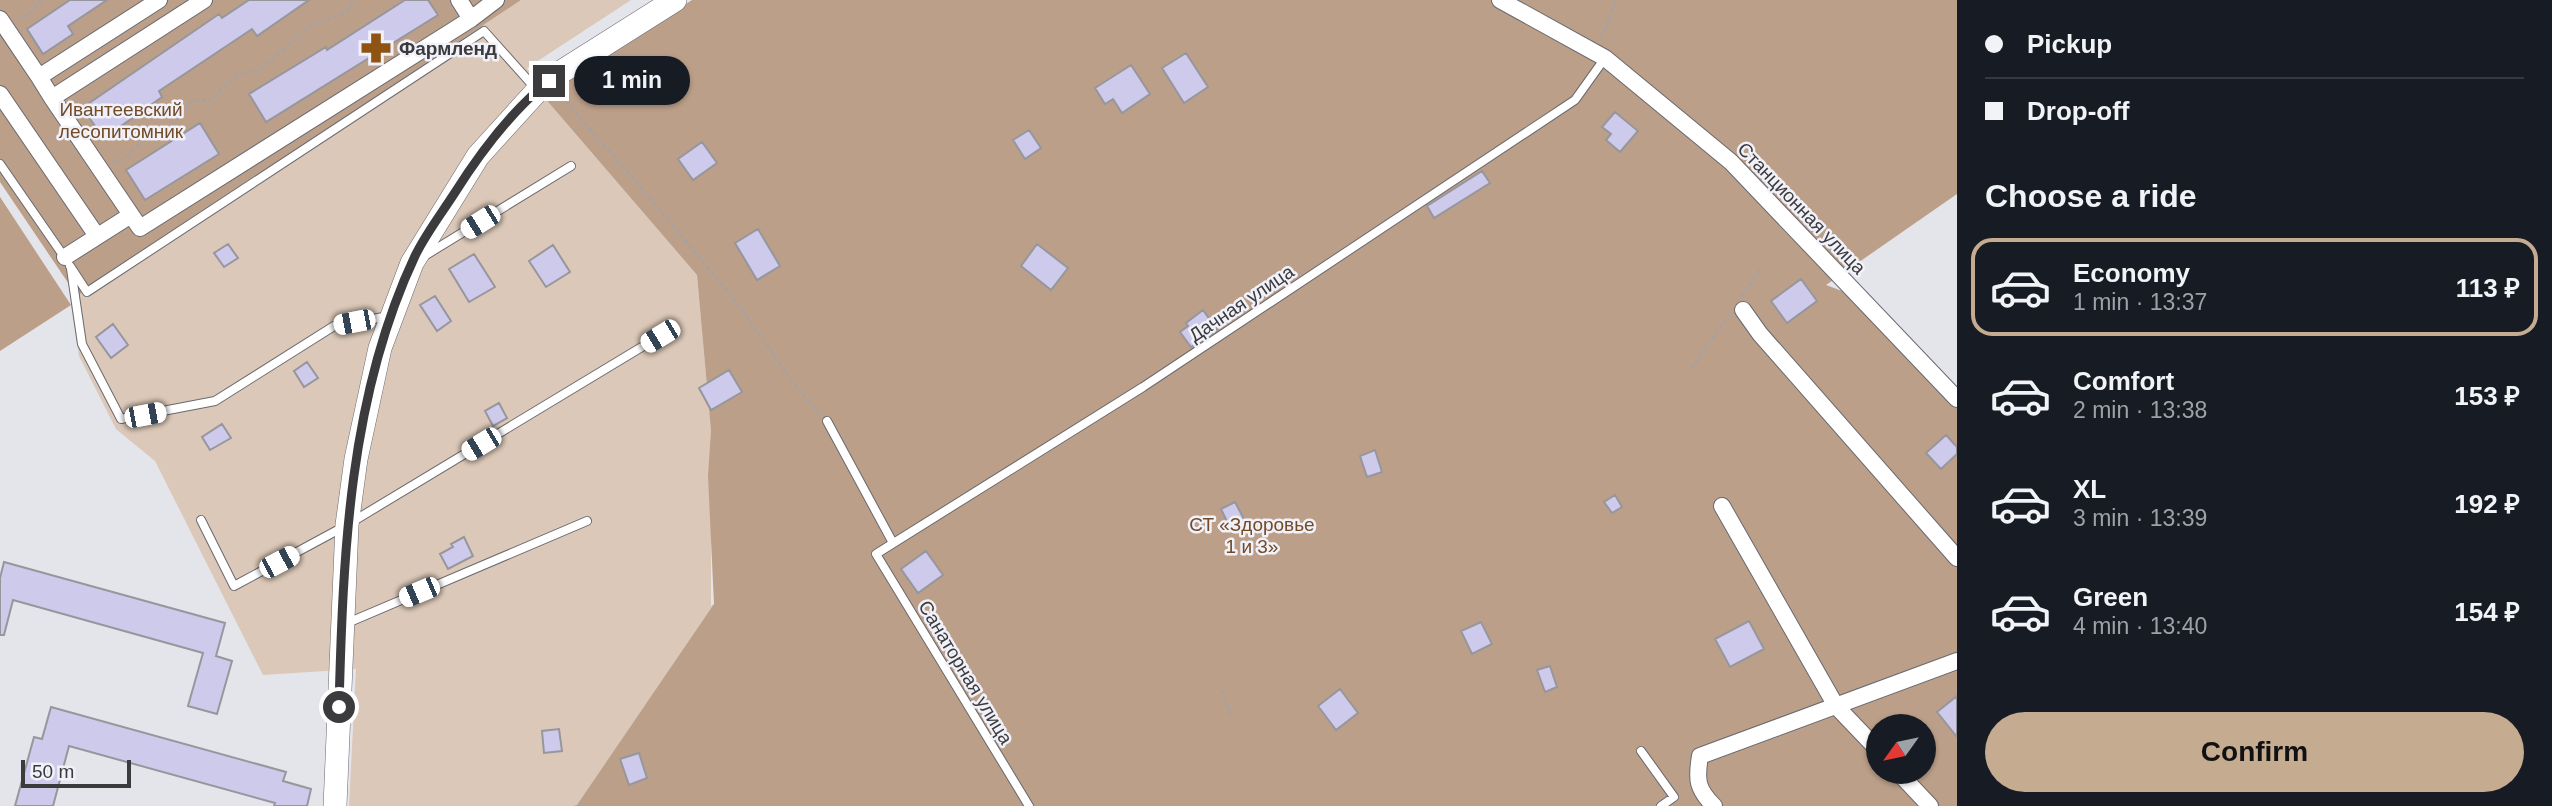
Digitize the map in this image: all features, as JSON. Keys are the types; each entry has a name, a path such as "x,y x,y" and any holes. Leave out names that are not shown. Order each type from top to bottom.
{"main road":[{"path":"335,806 347,525 356,459 380,348 412,263 478,156 537,91 561,72 675,0"}],"street":[{"path":"39,77 159,0"},
{"path":"52,97 204,0"},
{"path":"459,0 471,19"},
{"path":"7,17 39,77 140,228 471,19 496,0"},
{"name":"Станционная улица","path":"1500,0 1605,58 1731,162 1957,399"},
{"path":"0,94 97,236"},
{"path":"67,262 97,236 131,215"},
{"path":"1737,308 1957,558"},
{"path":"1722,506 1836,706 1866,737"},
{"path":"1714,806 1703,795 1697,775 1700,757 1957,661"},
{"path":"1909,784 1930,806"}],"lane":[{"path":"0,164 87,292 484,31 537,91"},
{"name":"Дачная улица","path":"876,554 1143,387 1575,100 1605,58"},
{"path":"412,263 571,166"},
{"path":"67,262 82,344 121,419 215,401 334,326 392,315"},
{"path":"201,520 234,586 347,525 660,336"},
{"path":"827,421 892,543"},
{"path":"342,625 587,521"},
{"name":"Санаторная улица","path":"876,554 1029,806"},
{"path":"1641,751 1674,797 1661,806"}],"path":[{"path":"7,17 28,16 42,0"},
{"path":"97,165 124,159 148,136 167,130 194,100 211,101 232,78 262,68 308,27 344,13 355,0"},
{"path":"1605,58 1601,40 1615,0"},
{"path":"537,91 554,90 613,154 741,310 795,388 827,421"},
{"path":"1692,368 1737,308 1762,267"},
{"path":"1222,691 1231,715"}],"green space":[{"name":"Ивантеевский лесопитомник","path":"0,0 521,0 77,296 0,182"},
{"name":"СТ «Здоровье 1 и 3»","path":"521,0 631,0 527,68 543,96 697,275 711,431 711,606 1368,107 1704,806 349,806 356,669 263,675 155,461 116,429 79,356 71,305 77,296"},
{"name":"СТ «Здоровье 1 и 3»","path":"692,0 1957,0 1957,194 1826,285 1872,302 1957,391 1957,806 573,806 577,805 714,604 708,476 711,431 697,275 543,96"},
{"path":"0,197 71,305 0,351"}],"building":[{"path":"70,0 107,0 68,26 73,34 43,54 27,29"},
{"path":"249,0 309,0 257,36 252,29 159,91 162,97 104,138 82,108 219,14 222,18"},
{"path":"405,0 428,0 438,15 266,122 249,94 326,47 327,50"},
{"path":"1186,53 1208,87 1184,103 1162,68"},
{"path":"1131,65 1150,94 1122,113 1113,99 1105,104 1095,88"},
{"path":"1615,112 1638,131 1620,152 1606,140 1611,134 1602,127"},
{"path":"200,123 219,154 145,200 126,170"},
{"path":"1029,130 1041,148 1025,159 1013,140"},
{"path":"702,142 717,163 693,180 678,159"},
{"path":"1482,171 1490,183 1434,218 1427,206"},
{"path":"758,229 780,266 757,280 735,243"},
{"path":"228,244 238,258 224,267 214,253"},
{"path":"1037,244 1068,268 1051,290 1021,266"},
{"path":"553,245 570,272 546,287 529,261"},
{"path":"474,254 495,287 469,302 449,269"},
{"path":"1801,279 1817,301 1787,323 1771,301"},
{"path":"435,296 451,321 437,331 420,305"},
{"path":"1203,310 1217,330 1191,347 1180,332 1188,326 1186,323"},
{"path":"113,324 128,345 111,358 96,337"},
{"path":"307,362 318,378 304,387 294,371"},
{"path":"729,370 742,392 711,410 699,388"},
{"path":"499,403 507,418 493,426 485,411"},
{"path":"222,424 231,438 210,450 202,437"},
{"path":"1946,435 1957,447 1957,454 1941,469 1926,453"},
{"path":"1375,450 1382,472 1367,477 1360,456"},
{"path":"1615,495 1622,507 1612,513 1604,502"},
{"path":"1235,502 1247,525 1232,532 1221,509"},
{"path":"464,537 473,556 448,569 440,554"},
{"path":"926,551 943,575 918,593 901,569"},
{"path":"4,562 225,623 216,656 232,661 217,714 188,706 203,653 13,600 4,635 0,635 0,578"},
{"path":"1749,621 1764,649 1730,667 1715,639"},
{"path":"1481,622 1492,644 1472,654 1461,631"},
{"path":"1550,666 1557,687 1545,692 1537,670"},
{"path":"1340,689 1358,713 1336,730 1318,706"},
{"path":"1957,696 1957,737 1937,712"},
{"path":"51,707 286,772 283,781 311,789 307,806 274,806 275,803 69,746 53,806 15,806 34,737 42,739"},
{"path":"559,729 562,751 544,753 542,731"},
{"path":"639,753 647,778 629,785 620,759"}],"place":[{"name":"Фармленд","path":"376,48"}],"route":[{"path":"339,707 347,525 356,459 380,348 416,253 478,156 549,81"}]}
